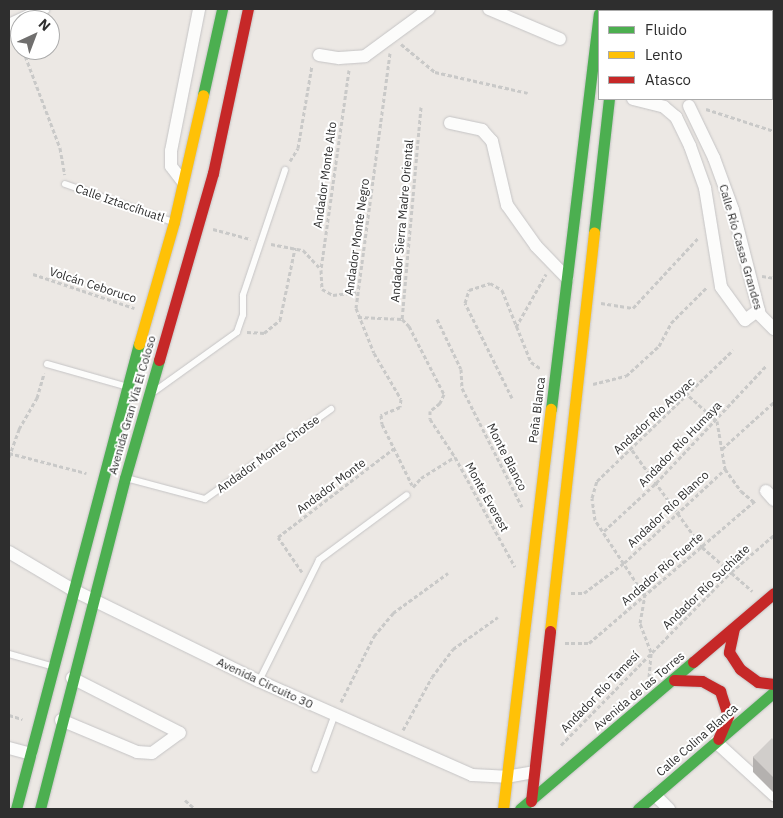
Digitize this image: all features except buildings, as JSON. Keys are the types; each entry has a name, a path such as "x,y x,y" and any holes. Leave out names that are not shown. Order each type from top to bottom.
{"main road":[{"name":"Avenida Gran Vía El Coloso","path":"14,804 31,754 102,476 174,222 222,9"},
{"name":"Avenida Gran Vía El Coloso","path":"40,809 61,720 125,478 213,173 248,9"},
{"name":"Peña Blanca","path":"503,809 598,27"},
{"path":"531,801 552,592 609,100"},
{"name":"Avenida de las Torres","path":"520,809 774,593"},
{"path":"734,628 729,652 740,669 758,682 774,684"},
{"path":"674,680 702,681 720,691 728,716 716,742"},
{"name":"Calle Colina Blanca","path":"638,809 774,692"}],"street":[{"path":"9,25 44,9"},
{"path":"183,182 171,166 171,151 200,9"},
{"path":"319,55 364,56 392,38 429,9"},
{"path":"489,9 560,39"},
{"path":"637,100 664,107 676,117 690,146 712,223 721,287 739,314 753,314"},
{"name":"Calle Río Casas Grandes","path":"689,106 714,158 733,210 753,314 774,329"},
{"path":"450,122 482,130 492,141 507,205 552,263 567,278"},
{"name":"Avenida Circuito 30","path":"9,552 72,590 259,681 472,774 506,777 534,772"},
{"path":"61,720 137,752 152,753 180,734 72,678"},
{"path":"716,742 774,795"},
{"path":"9,748 31,754"},
{"path":"655,795 670,809"}],"lane":[{"path":"151,393 237,332 243,315 243,295 285,170"},
{"name":"Calle Iztaccíhuatl","path":"66,184 174,222"},
{"path":"47,364 128,387"},
{"name":"Andador Monte Chotse","path":"125,478 205,499 331,409"},
{"path":"259,681 319,560 406,495"},
{"path":"9,654 53,666"},
{"path":"315,768 335,714"}],"path":[{"path":"392,38 436,72 528,93"},
{"name":"Andador Monte Negro","path":"392,38 358,292 358,317 374,353 401,399 400,407 381,415 393,449"},
{"path":"285,170 298,148 313,60 319,55"},
{"name":"Andador Monte Alto","path":"350,57 321,270 322,289 326,294 358,292"},
{"path":"27,60 60,148 66,184"},
{"path":"689,106 721,112 774,131"},
{"name":"Andador Sierra Madre Oriental","path":"421,107 402,319 409,326 444,394 440,403 430,411"},
{"path":"586,301 633,308 712,223"},
{"path":"237,332 264,334 280,320 294,248"},
{"path":"516,327 552,263"},
{"name":"Volcán Ceboruco","path":"33,274 149,312"},
{"path":"577,382 598,385 626,376 659,346 671,323 720,275"},
{"path":"512,398 464,296 469,290 490,283 497,284 502,290 531,362 555,378"},
{"path":"358,317 367,320 402,319"},
{"name":"Monte Blanco","path":"437,319 461,368 462,388 523,508"},
{"name":"Andador Río Atoyac","path":"592,498 597,481 689,396 734,350"},
{"path":"47,364 37,398 9,455 102,476"},
{"name":"Andador Río Humaya","path":"604,531 656,483 717,421 766,366"},
{"path":"689,396 717,421 725,469 741,491 754,502"},
{"path":"722,449 774,402"},
{"name":"Monte Everest","path":"430,411 430,419 455,457 529,592"},
{"path":"393,449 413,487"},
{"name":"Andador Monte","path":"308,581 278,537 393,449"},
{"path":"632,450 702,547 765,601"},
{"path":"406,495 421,478 455,457"},
{"name":"Andador Río Blanco","path":"552,592 584,593 624,563 725,469"},
{"name":"Andador Río Fuerte","path":"548,642 589,643 754,502 770,496"},
{"name":"Andador Río Blanco","path":"592,498 595,520 645,596"},
{"name":"Andador Río Suchiate","path":"651,652 731,572 774,535"},
{"path":"335,714 374,636 393,614 448,573"},
{"path":"645,596 640,623 651,652 648,702"},
{"path":"396,742 432,677 453,648 498,617"},
{"name":"Andador Río Tamesí","path":"561,745 651,652"},
{"path":"538,732 561,745 577,762"},
{"path":"185,800 195,809"}],"traffic: fast":[{"path":"203,95 222,9"},
{"path":"551,409 598,22"},
{"path":"594,232 609,100"},
{"path":"16,809 139,344"},
{"path":"40,809 125,478 159,360"},
{"path":"520,809 693,662"},
{"path":"638,809 774,692"}],"traffic: slow":[{"path":"139,344 174,222 203,95"},
{"path":"550,631 594,232"},
{"path":"503,809 551,409"}],"traffic: jam":[{"path":"159,360 213,173 248,9"},
{"path":"693,662 774,593"},
{"path":"734,628 729,652 740,669 758,682 774,684"},
{"path":"531,801 550,631"},
{"path":"674,680 702,681 720,691 728,716 718,739"}]}
